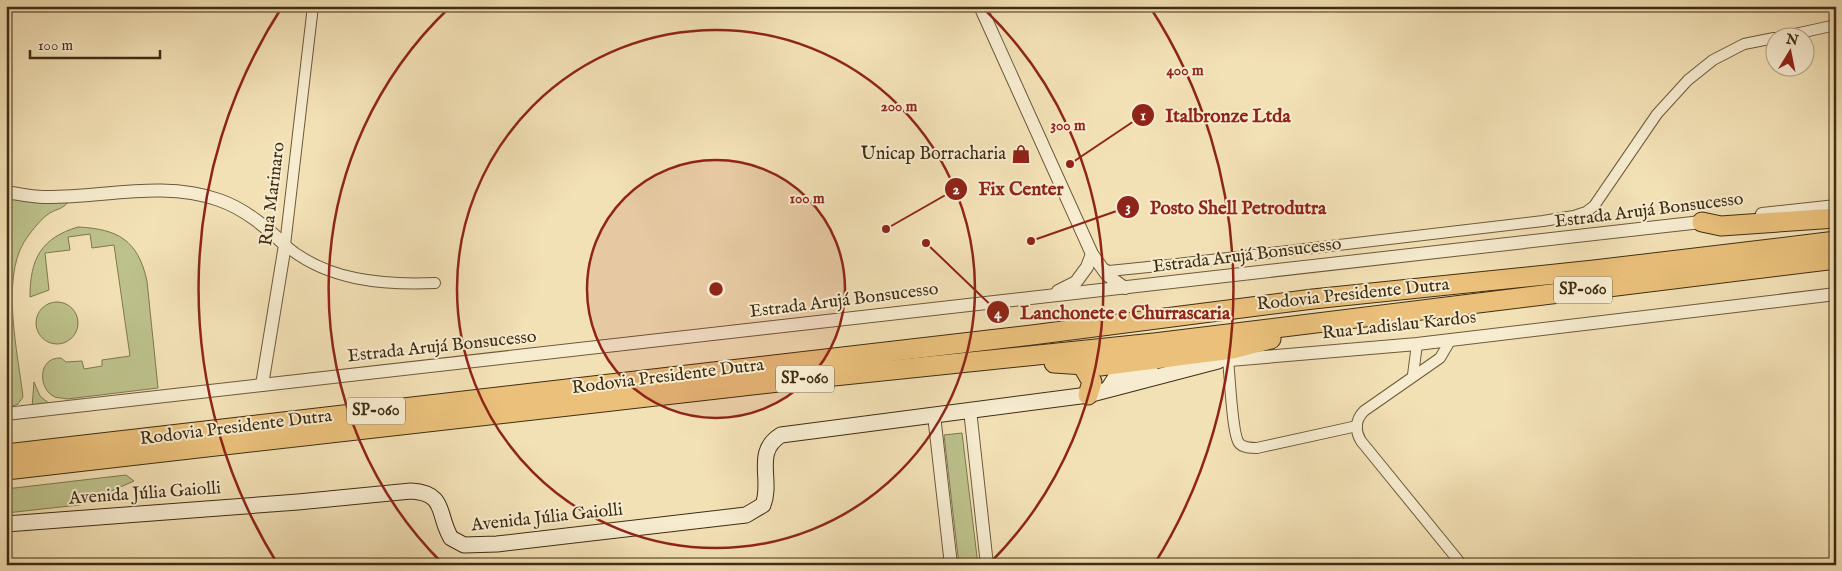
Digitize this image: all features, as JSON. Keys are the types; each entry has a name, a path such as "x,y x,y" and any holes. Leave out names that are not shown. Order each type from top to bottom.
{"highway":[{"path":"1702,222 1721,226 1836,218"},
{"name":"Rodovia Presidente Dutra","path":"6,454 1032,335 1312,298 1601,270 1836,241"},
{"name":"Rodovia Presidente Dutra","path":"6,470 805,379 996,361 1330,322 1836,258"},
{"path":"996,361 1016,364 1040,362 1100,366 1232,349 1330,322"},
{"path":"1223,361 1254,344"},
{"path":"1082,365 1092,382 1088,395"}],"main road":[{"path":"970,410 1088,395 1108,388 1117,375 1184,363 1223,361"},
{"name":"Avenida Júlia Gaiolli","path":"6,524 298,502 411,490 421,491 436,500 451,538 464,545 497,544 717,519 746,515 763,505 767,488 764,467 766,452 774,440 781,436 970,410"}],"street":[{"name":"Rua Marinaro","path":"262,385 285,245 313,6"},
{"path":"980,6 1092,254 1107,275 1125,288"},
{"path":"1814,30 1836,25"},
{"path":"1102,268 1110,271 1178,264 1542,221 1586,212 1600,198 1657,114 1688,80 1713,60 1744,44 1764,40"},
{"path":"6,192 44,197 156,190 197,194 219,200 244,211 285,245 317,266 366,281 393,284 435,283"},
{"name":"Estrada Arujá Bonsucesso","path":"6,414 1836,206"},
{"path":"1055,294 1060,289 1076,282 1087,267 1092,254"},
{"name":"Rua Ladislau Kardos","path":"1223,361 1450,341 1836,294"},
{"path":"1450,341 1440,358 1413,375 1364,411 1358,418 1357,426 1362,441 1462,565"},
{"path":"1413,375 1416,344"},
{"path":"1223,361 1235,432 1239,443 1244,447 1257,448 1357,426"},
{"path":"970,410 987,565"},
{"path":"934,415 951,565"}],"green space":[{"path":"6,197 69,201 64,206 47,215 38,224 24,242 17,258 13,276 12,296 15,339 23,397 18,404 10,407 6,388"},
{"path":"78,227 92,228 115,234 132,246 138,256 147,281 158,388 67,399 55,397 45,388 43,381 44,368 53,359 61,358 66,362 82,361 84,369 102,366 102,360 130,356 114,245 92,248 90,234 68,237 70,250 45,253 49,290 30,297 32,272 40,252 55,237"},
{"path":"53,302 61,302 72,308 78,323 72,338 61,344 53,344 42,338 36,327 36,319 42,308"},
{"path":"34,382 40,396 51,405 32,407"},
{"path":"962,433 978,565 959,565 944,435"},
{"path":"126,475 134,481 79,505 6,513 6,489"}],"place":[{"name":"Unicap Borracharia","path":"1021,154"},
{"name":"Italbronze Ltda","path":"1070,164"},
{"name":"Fix Center","path":"886,229"},
{"name":"Posto Shell Petrodutra","path":"1031,241"},
{"name":"Lanchonete e Churrascaria","path":"926,243"}]}
